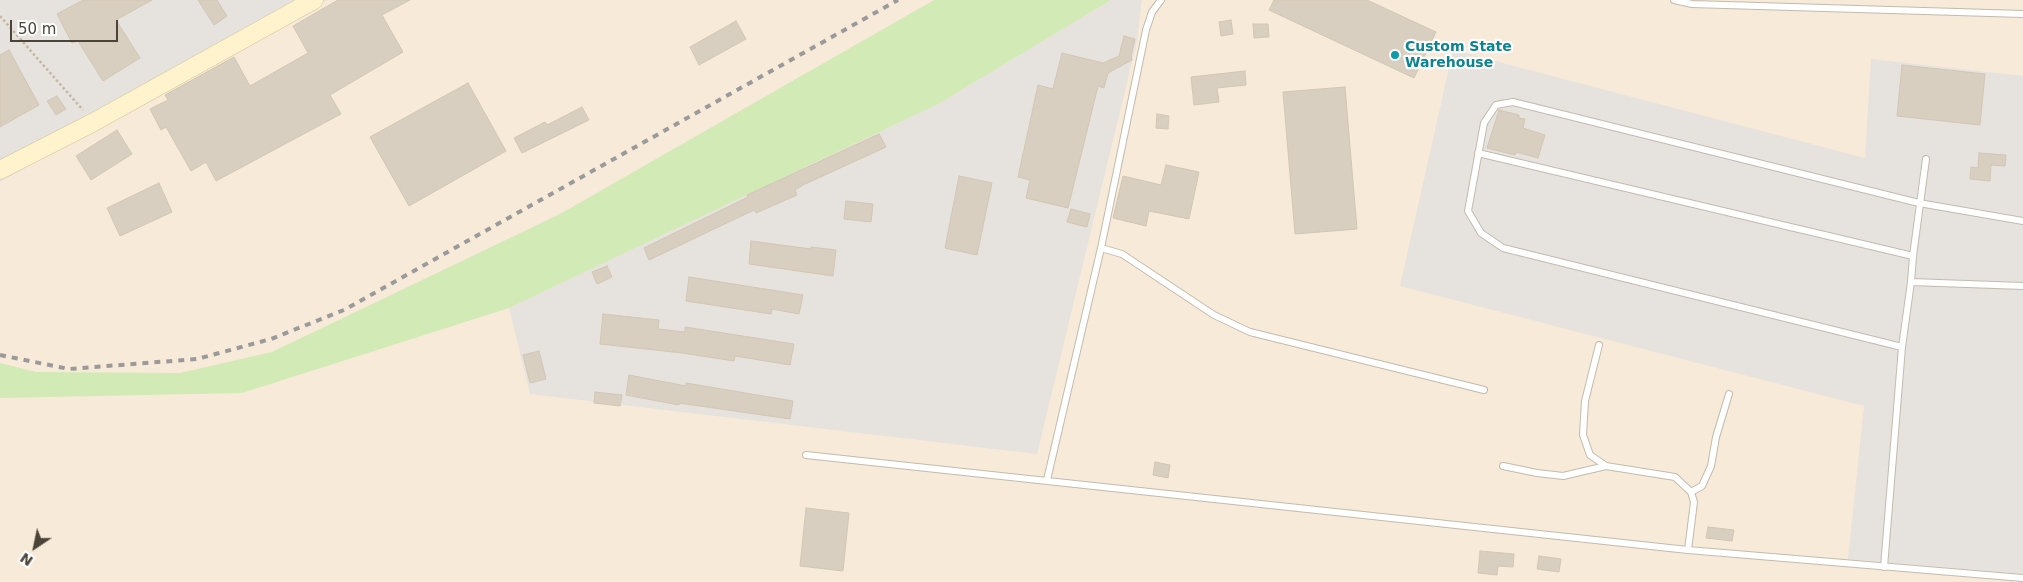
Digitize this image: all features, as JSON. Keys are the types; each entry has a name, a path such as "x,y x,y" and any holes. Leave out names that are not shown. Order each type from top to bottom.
{"main road":[{"path":"0,170 94,122 314,0"}],"lane":[{"path":"1047,480 1101,248 1146,30 1152,12 1161,0"},
{"path":"1674,0 1692,4 2023,14"},
{"path":"1902,347 1502,248 1481,233 1468,211 1484,123 1496,105 1514,102 1919,203 2023,221"},
{"path":"1478,153 1914,256"},
{"path":"1884,567 1902,347 1926,159"},
{"path":"1101,248 1122,254 1214,314 1250,332 1484,390"},
{"path":"1911,282 2023,286"},
{"path":"1599,345 1585,401 1583,435 1590,454 1606,466"},
{"path":"1691,492 1702,486 1711,466 1716,437 1729,394"},
{"path":"806,455 1688,550 2023,578"},
{"path":"1503,466 1537,474 1563,476 1606,466 1674,477 1691,492 1694,502 1688,550"}],"path":[{"path":"0,16 94,122"}],"shaded area":[{"path":"0,0 327,0 0,182"},
{"path":"327,0 2023,0 2023,582 0,582 0,182"},
{"path":"1111,0 1142,0 1137,41 1037,454 530,394 509,308 938,104"},
{"path":"1453,50 1865,158 1871,59 2023,76 2023,574 1848,559 1864,406 1400,286"}],"green space":[{"path":"934,0 1111,0 938,104 509,308 242,393 0,398 0,363 36,372 180,373 272,352 560,214"}],"building":[{"path":"83,0 152,0 116,20 140,58 103,81 78,41 72,43 57,14"},
{"path":"198,0 217,0 227,16 214,25"},
{"path":"338,0 410,0 382,15 403,52 330,95 341,114 216,181 206,162 191,171 166,127 161,130 150,109 168,100 165,95 234,57 250,86 308,53 293,26"},
{"name":"Custom State Warehouse","path":"1274,0 1367,0 1436,32 1414,78 1269,10"},
{"path":"1231,20 1233,34 1221,36 1219,22"},
{"path":"736,21 746,39 699,65 690,47"},
{"path":"1253,24 1268,24 1269,37 1254,38"},
{"path":"1124,36 1135,39 1131,56 1132,60 1108,73 1104,88 1098,86 1068,208 1026,198 1030,180 1018,177 1038,85 1053,89 1062,53 1103,63 1119,56"},
{"path":"9,50 39,105 0,127 0,55"},
{"path":"1902,65 1985,74 1980,125 1897,116"},
{"path":"1245,71 1246,85 1217,88 1219,102 1194,105 1191,77"},
{"path":"468,83 506,151 409,206 370,137"},
{"path":"1345,87 1357,229 1295,234 1283,92"},
{"path":"57,96 66,109 56,115 47,101"},
{"path":"582,107 589,120 522,153 514,138 545,122 547,125"},
{"path":"1499,110 1519,115 1519,118 1525,119 1523,128 1545,135 1538,158 1516,152 1515,155 1487,148"},
{"path":"1157,114 1169,116 1168,129 1156,128"},
{"path":"117,130 132,154 91,180 76,156"},
{"path":"879,134 886,147 803,185 795,190 797,195 756,213 754,210 649,260 644,248 748,197 747,195"},
{"path":"1979,153 2006,155 2005,166 1991,165 1990,181 1970,179 1971,167 1978,168"},
{"path":"1166,165 1199,172 1189,219 1149,211 1146,226 1113,218 1123,176 1161,185"},
{"path":"959,176 992,183 977,255 945,248"},
{"path":"159,183 172,212 120,236 107,208"},
{"path":"846,201 873,204 871,222 844,219"},
{"path":"1071,209 1090,214 1087,227 1067,222"},
{"path":"751,241 811,249 811,247 836,250 833,276 749,264"},
{"path":"607,266 612,277 597,284 592,272"},
{"path":"689,277 803,295 799,314 772,309 771,314 686,301"},
{"path":"603,314 659,320 658,329 685,332 685,327 794,344 790,365 735,356 734,361 600,344"},
{"path":"539,351 546,379 530,383 523,355"},
{"path":"629,375 686,386 686,383 793,401 790,419 679,403 679,405 626,395"},
{"path":"595,392 622,395 620,406 594,403"},
{"path":"1155,462 1170,465 1168,478 1153,475"},
{"path":"806,508 849,513 843,571 800,566"},
{"path":"1708,527 1734,530 1732,541 1706,538"},
{"path":"1480,551 1514,554 1513,567 1498,566 1497,575 1478,573"},
{"path":"1539,556 1561,559 1559,572 1537,569"}],"railway":[{"path":"0,355 69,369 197,359 271,339 344,310 898,0"}],"place":[{"name":"Custom State Warehouse","path":"1395,55"}]}
